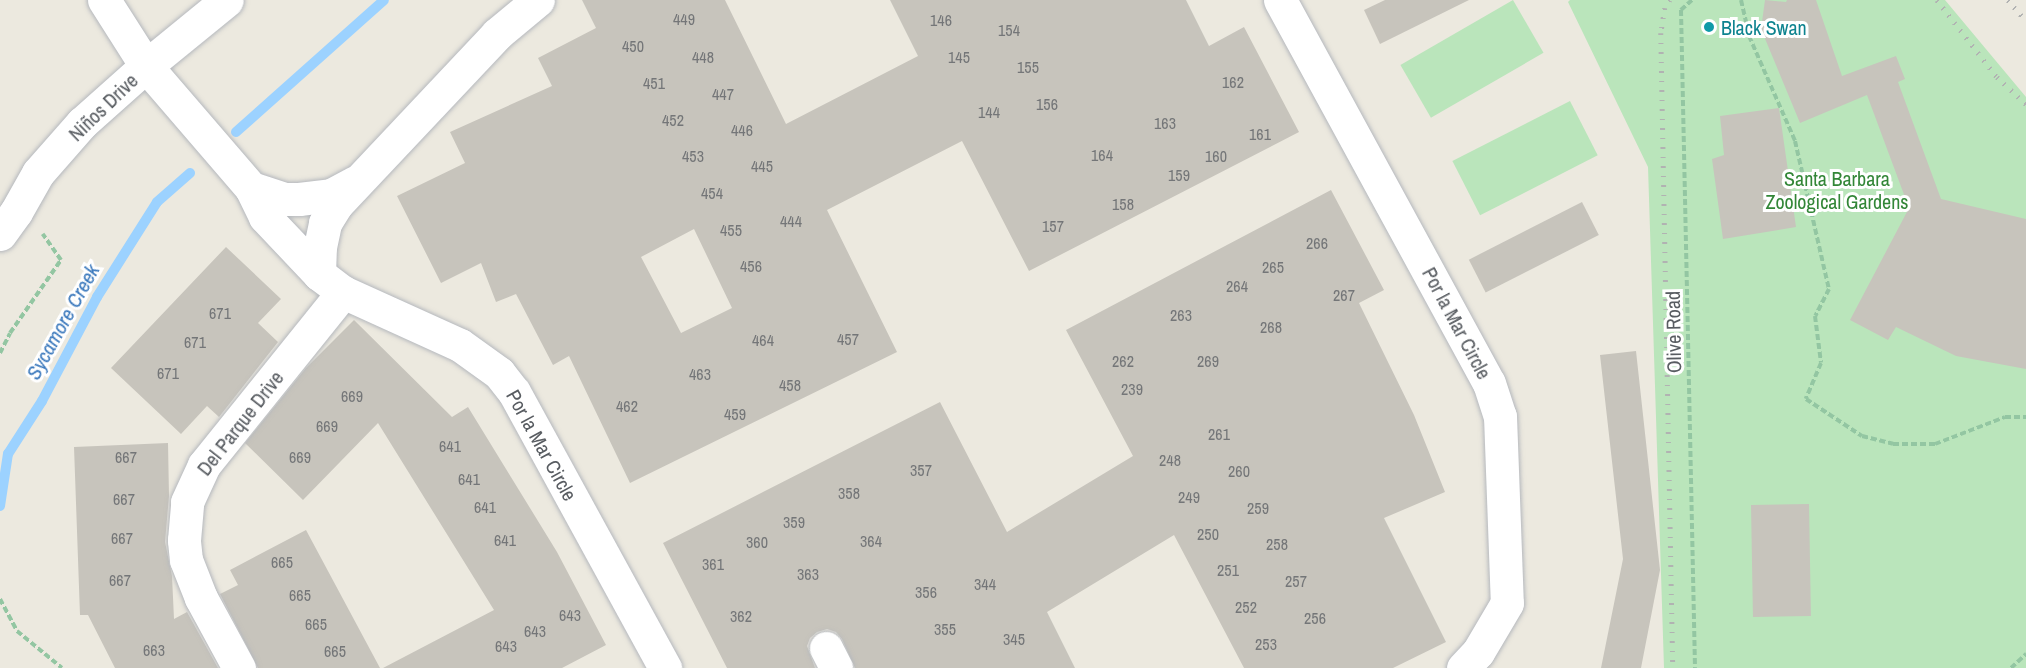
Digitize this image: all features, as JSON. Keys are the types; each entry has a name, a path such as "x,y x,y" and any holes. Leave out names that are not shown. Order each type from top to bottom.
{"street":[{"name":"Por la Mar Circle","path":"104,0 146,66 249,187 265,217 331,283 460,345 499,373 514,392 659,666"},
{"name":"Niños Drive","path":"0,234 16,212 38,173 82,123 146,66 227,0"},
{"path":"331,283 320,247 325,223 337,204 497,34 538,0"},
{"name":"Por la Mar Circle","path":"1280,0 1489,383 1500,416 1507,603 1478,652 1463,668"},
{"path":"249,187 285,199 299,199 331,195 360,180"},
{"name":"Del Parque Drive","path":"239,668 201,598 186,560 184,540 187,502 204,465 331,283"}],"path":[{"name":"Olive Road","path":"1692,0 1682,10 1695,668"},
{"path":"1741,0 1749,36 1795,141 1829,289 1815,316 1821,363 1806,399 1863,436 1893,444 1935,444 2005,417 2026,417"},
{"path":"0,352 10,333 61,260 51,241 40,230"},
{"path":"0,599 16,631 63,668"},
{"path":"2011,668 2026,654"}],"green space":[{"path":"1513,0 1544,53 1431,118 1400,65"},
{"name":"Santa Barbara Zoological Gardens","path":"1570,0 1945,0 2026,97 2026,668 1664,668 1648,167 1568,2"},
{"path":"1570,101 1598,155 1480,215 1452,161"}],"building":[{"path":"582,0 725,0 786,124 918,56 890,0 1186,0 1209,46 1244,27 1299,132 1029,271 962,141 827,210 897,352 630,483 569,356 553,365 516,294 496,302 481,263 441,283 397,196 465,163 450,132 552,86 538,58 596,28","holes":["694,229 732,308 681,333 641,257"]},
{"path":"1385,0 1469,0 1380,44 1364,10"},
{"path":"1765,0 1786,2 1787,0 1816,0 1842,76 1896,56 1905,79 1898,82 1941,199 2026,219 2026,369 1956,356 1896,327 1888,340 1850,320 1909,208 1867,95 1800,123 1761,29"},
{"path":"1779,108 1796,227 1723,239 1712,159 1724,155 1720,116"},
{"path":"1331,190 1384,290 1359,303 1414,415 1445,492 1384,518 1446,642 1393,668 1244,668 1174,535 1047,612 1075,668 855,668 842,639 836,632 827,629 817,632 810,638 807,646 815,668 727,668 663,543 940,402 1007,532 1133,456 1066,330"},
{"path":"1582,202 1599,235 1486,293 1469,260"},
{"path":"226,247 281,299 258,323 278,342 219,417 207,406 181,434 111,368"},
{"path":"354,320 452,417 468,407 557,552 606,645 562,668 383,668 494,610 378,423 303,500 245,443 306,368"},
{"path":"1636,351 1660,570 1641,668 1601,668 1623,559 1600,355"},
{"path":"168,443 169,496 165,542 172,576 174,619 187,612 218,668 115,668 88,615 80,615 74,447"},
{"path":"1809,504 1811,616 1753,617 1751,505"},
{"path":"306,530 380,668 258,668 220,594 238,585 230,570"}],"waterway":[{"name":"Sycamore Creek","path":"236,132 384,0"},
{"name":"Sycamore Creek","path":"0,506 8,454 42,401 97,297 157,202 190,173"}],"railway":[{"path":"1670,0 1665,8 1661,33 1673,668"},
{"path":"1937,0 1997,77 2026,104"},
{"path":"2008,0 2026,21"}],"place":[{"name":"Black Swan","path":"1709,27"}]}
